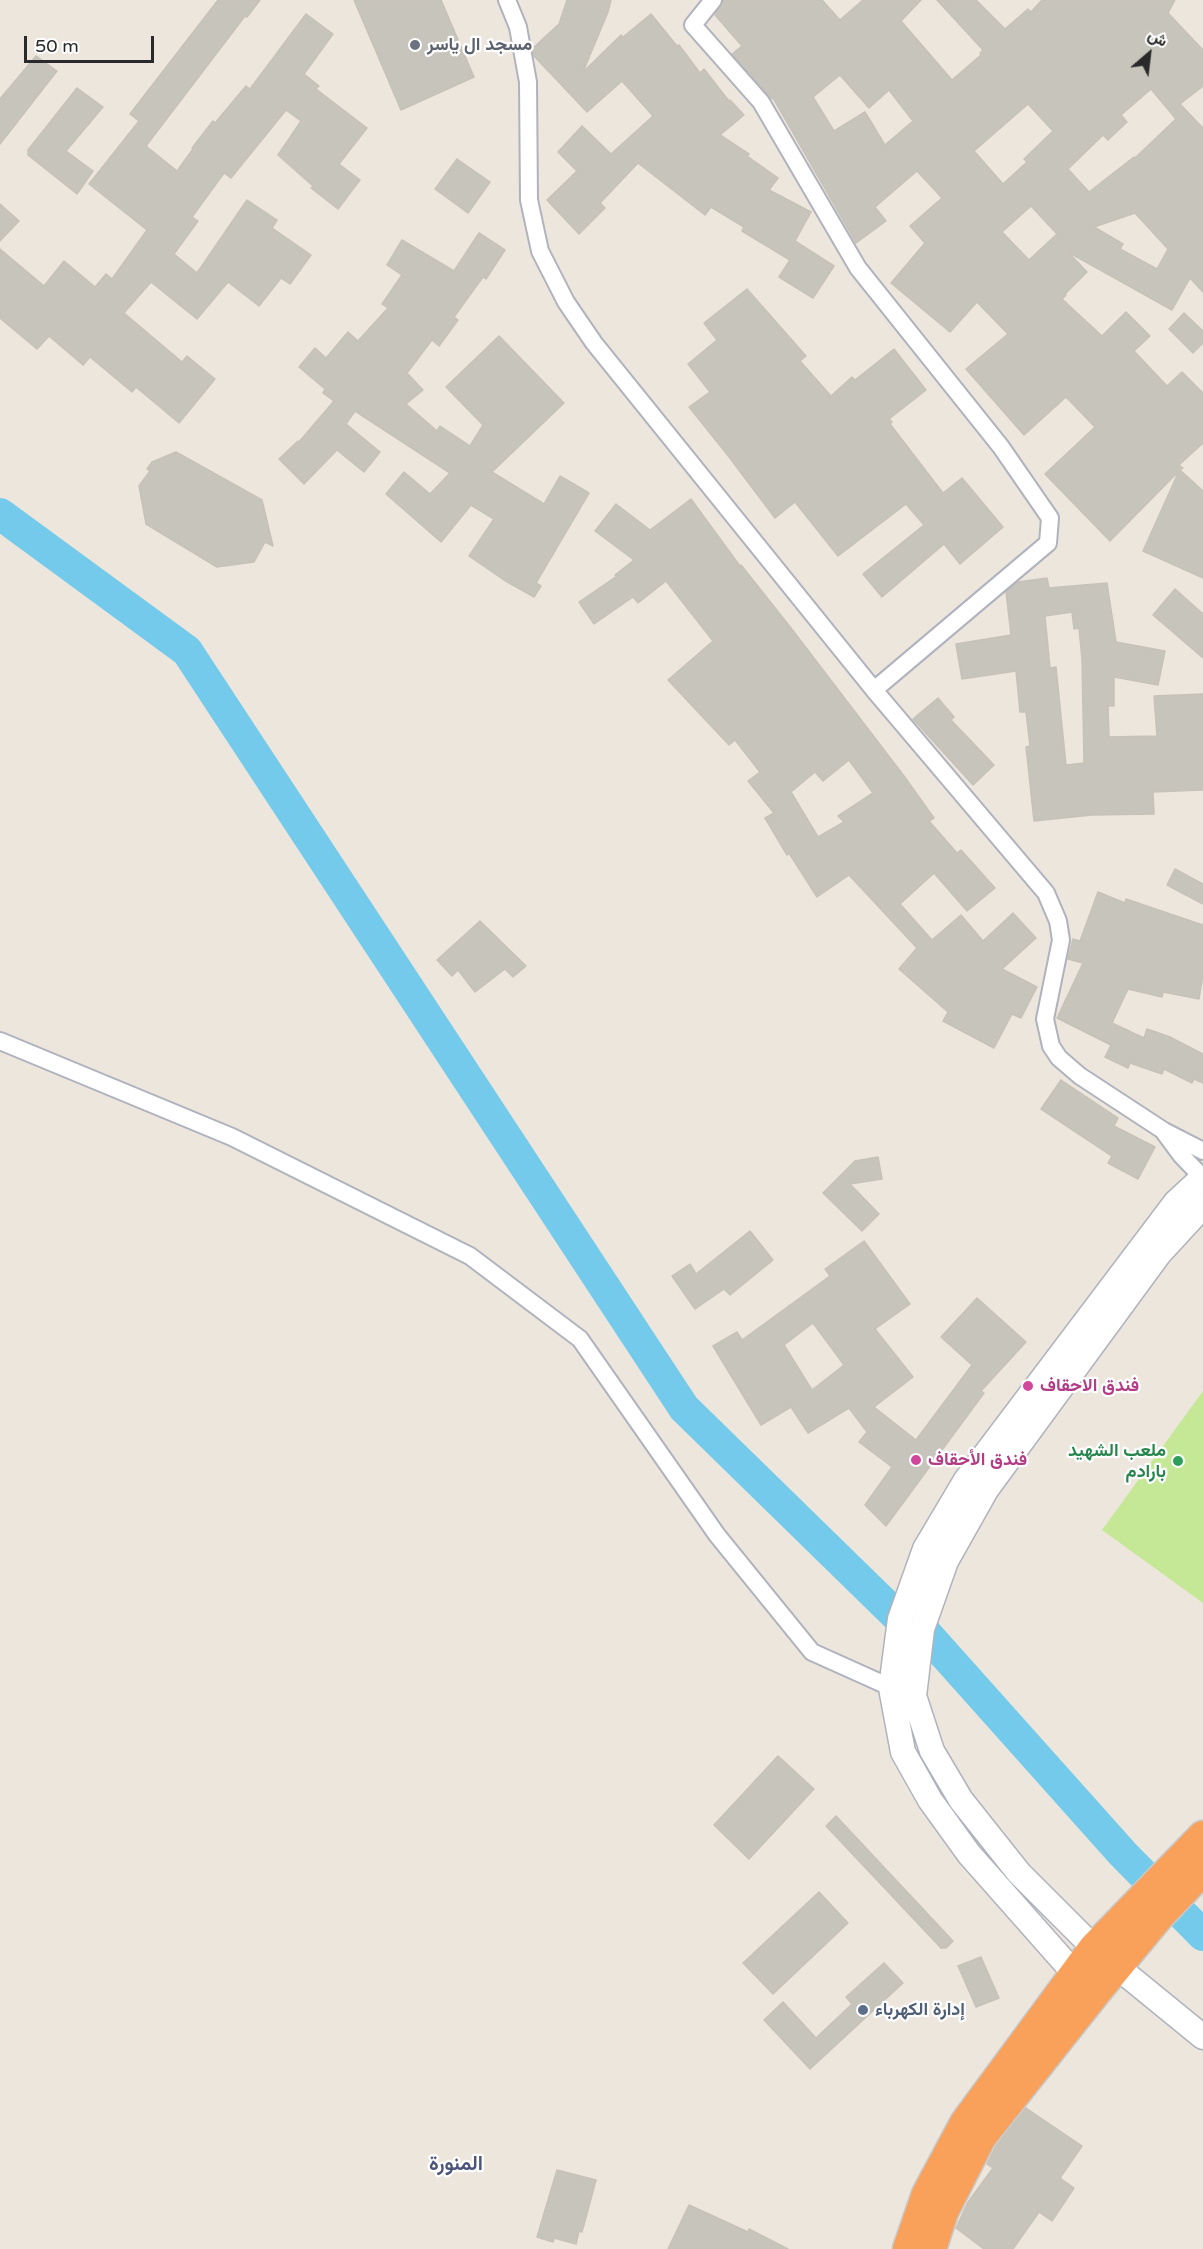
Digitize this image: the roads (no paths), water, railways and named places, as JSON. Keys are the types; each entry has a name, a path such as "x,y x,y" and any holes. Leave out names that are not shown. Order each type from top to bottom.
{"highway":[{"path":"931,2249 943,2212 981,2137 1086,1983 1094,1948 1150,1907 1187,1876 1203,1836"},
{"path":"908,2249 927,2194 965,2123 1086,1983 1118,1967 1150,1907"}],"street":[{"path":"507,0 518,27 528,82 529,200 540,251 566,302 594,343 874,690 1046,893 1058,921 1061,940 1046,1019 1047,1033 1059,1058 1080,1076 1164,1131 1203,1150"},
{"path":"712,0 693,25 761,102 858,268 1000,447 1050,518 1048,543 874,690"},
{"path":"0,1041 232,1137 470,1256 580,1339 717,1535 812,1652 914,1696"},
{"path":"1164,1131 1180,1155 1202,1178 1176,1202 1072,1355 986,1490 946,1561 922,1629 914,1696 932,1751 961,1800 1019,1873 1094,1948 1203,2037"},
{"path":"1086,1983 969,1854 930,1800 903,1752 891,1688 900,1619 925,1549 966,1480 1159,1254 1203,1206"}],"waterway":[{"path":"0,514 187,651 684,1408 900,1619 922,1629 1123,1854 1203,1935"}],"place":[{"name":"مسجد ال ياسر","path":"415,45"},
{"name":"فندق الاحقاف","path":"1028,1386"},
{"name":"فندق الأحقاف","path":"916,1460"},
{"name":"ملعب الشهيد بارادم","path":"1178,1461"},
{"name":"إدارة الكهرباء","path":"863,2010"}],"district":[{"name":"المنورة","path":"456,2165"}]}
